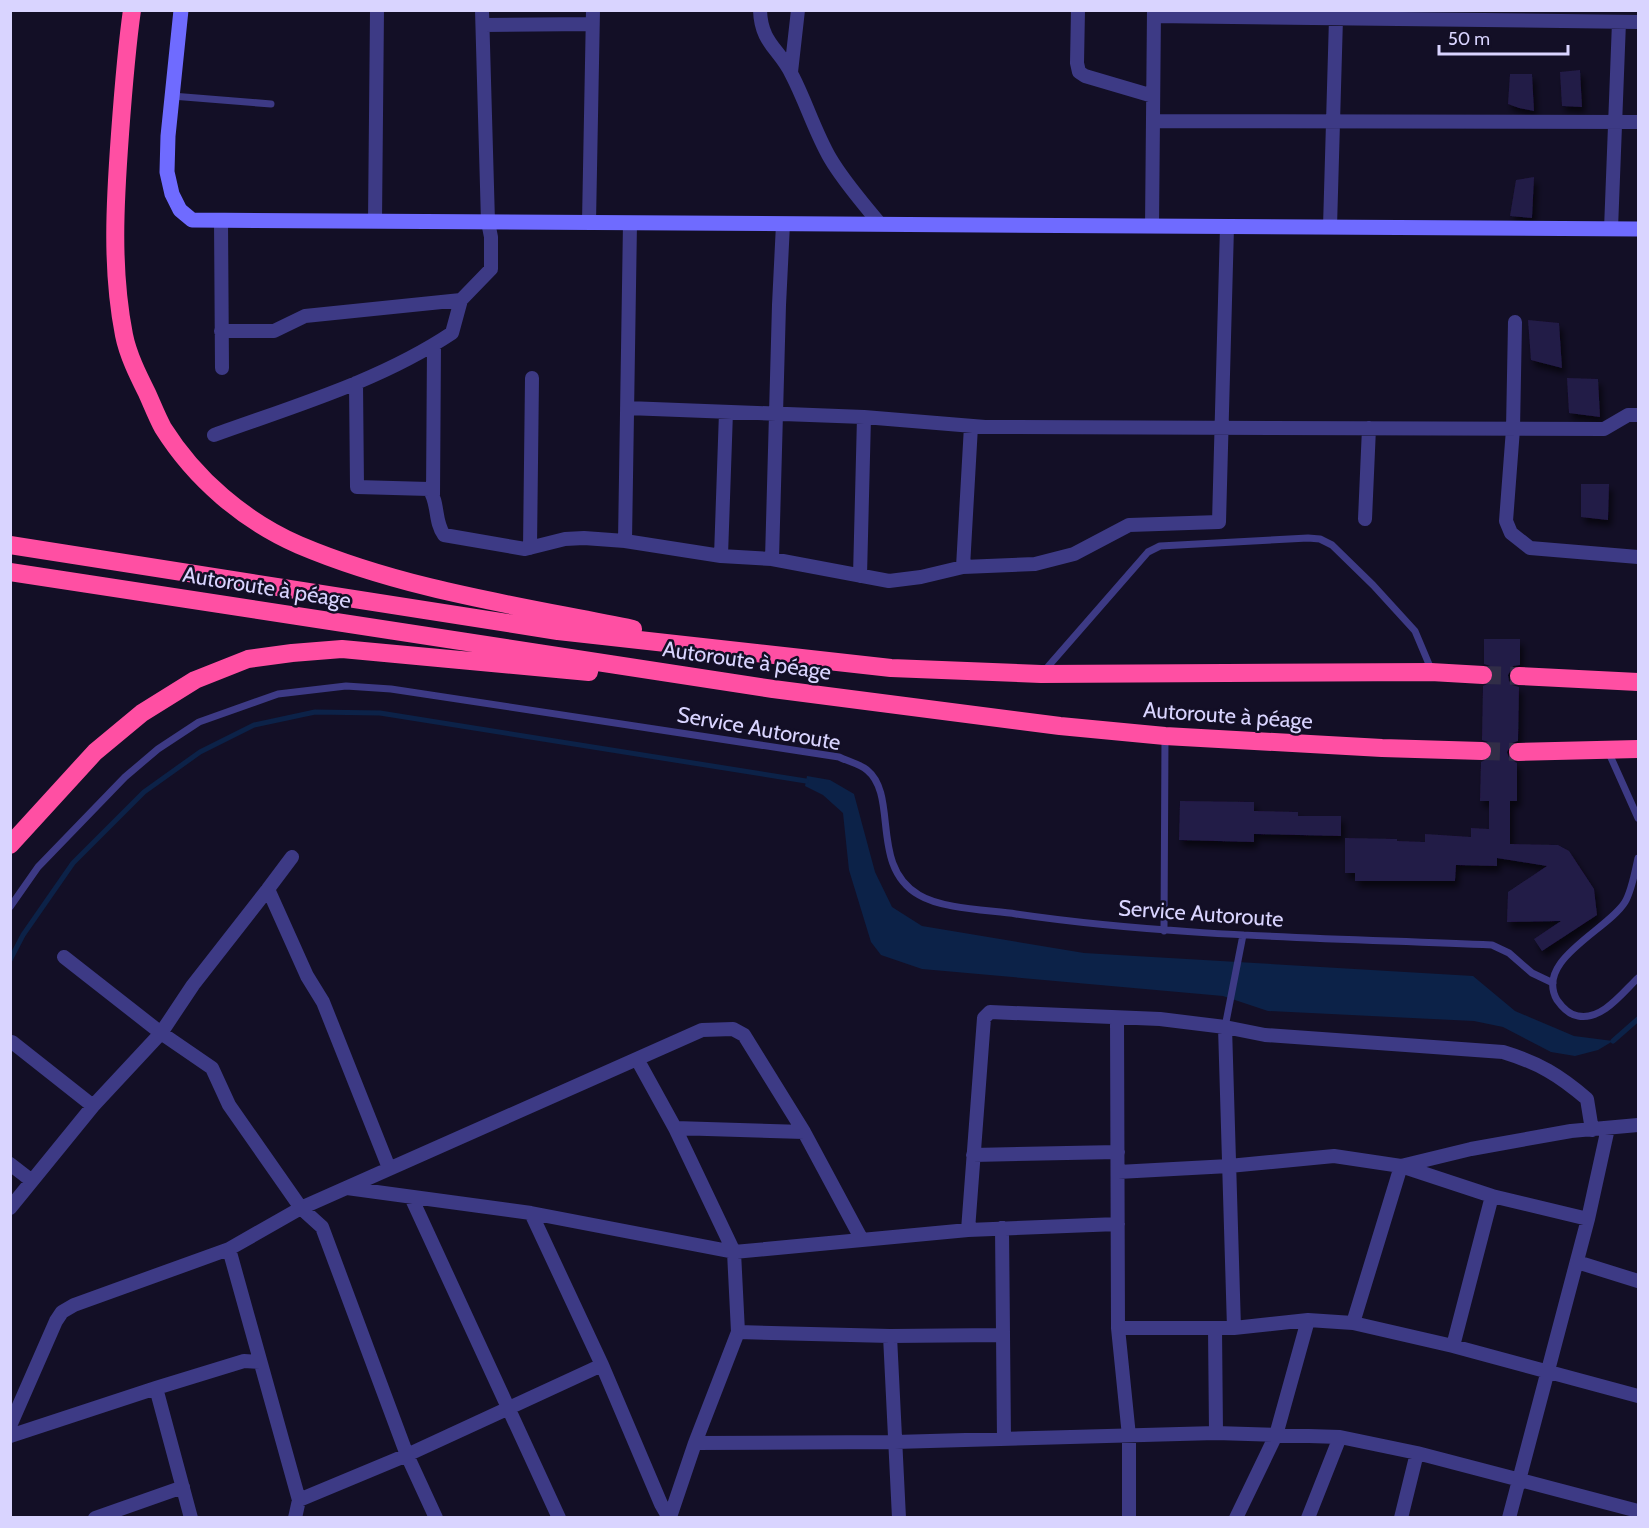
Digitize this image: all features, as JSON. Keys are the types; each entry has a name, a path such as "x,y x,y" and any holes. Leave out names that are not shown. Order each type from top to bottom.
{"highway":[{"path":"132,10 126,48 115,202 116,280 125,338 139,378 163,427 195,470 231,505 262,526 298,545 369,570 438,590 750,652"},
{"path":"10,545 558,631 891,669 1041,674 1431,672 1483,675"},
{"name":"Autoroute à péage","path":"10,572 773,689 1060,726 1165,736 1482,751"},
{"path":"10,845 95,752 142,713 195,680 248,659 342,649 773,689"},
{"path":"1520,676 1638,682"},
{"path":"1518,752 1638,749"}],"street":[{"path":"181,10 167,172 172,194 180,210 192,220 1638,229"},
{"path":"375,221 377,10"},
{"path":"214,435 356,383 434,345 452,333 461,300 491,269 482,10"},
{"path":"760,10 761,26 775,52 791,72 830,157 848,185 880,224"},
{"path":"791,72 798,10"},
{"path":"1078,10 1077,63 1079,72 1085,76 1153,96"},
{"path":"1152,226 1154,13 1638,22"},
{"path":"483,25 592,17 589,222"},
{"path":"1330,227 1336,18"},
{"path":"1611,229 1619,22"},
{"path":"1153,121 1638,122"},
{"path":"221,220 222,368"},
{"path":"625,541 630,223"},
{"path":"772,560 783,224"},
{"path":"434,345 433,495 438,528 444,535 525,549 584,538 625,541 721,556 772,560 889,581 921,577 963,567 1035,564 1074,554 1129,525 1219,522 1227,227"},
{"path":"221,331 274,331 305,316 461,300"},
{"path":"1515,322 1514,429 1506,521 1511,533 1530,548 1638,556"},
{"path":"530,548 532,378"},
{"path":"356,383 357,486 421,488 429,489 433,495"},
{"path":"627,408 864,417 971,426 1221,428 1604,429 1628,415 1638,415"},
{"path":"721,556 726,412"},
{"path":"860,576 864,417"},
{"path":"963,567 971,426"},
{"path":"1365,519 1369,428"},
{"path":"10,1208 93,1106 161,1033 193,985 292,857"},
{"path":"268,889 307,976 323,1002 389,1168"},
{"path":"64,957 161,1033 212,1068 229,1105 301,1208 321,1227 407,1455 436,1518"},
{"path":"968,1230 986,1014 990,1012 1160,1019 1225,1026 1264,1035 1503,1052 1520,1057 1558,1075 1587,1099 1592,1130"},
{"path":"1117,1018 1118,1329 1129,1436 1129,1518"},
{"path":"1225,1026 1234,1328"},
{"path":"10,1426 56,1321 62,1312 74,1305 229,1249 301,1208 702,1030 733,1029 744,1035 804,1132 862,1240"},
{"path":"12,1042 93,1106"},
{"path":"637,1059 675,1128 734,1252 738,1332 669,1517"},
{"path":"1401,1166 1472,1149 1571,1131 1638,1125"},
{"path":"675,1128 804,1132"},
{"path":"1509,1518 1588,1219 1608,1128"},
{"path":"973,1155 1118,1152"},
{"path":"1118,1172 1229,1166 1334,1156 1401,1166 1492,1196 1588,1219"},
{"path":"10,1164 32,1181"},
{"path":"1353,1323 1401,1166"},
{"path":"346,1188 531,1214 734,1252 968,1230 1118,1224"},
{"path":"1452,1346 1492,1196"},
{"path":"411,1197 559,1518"},
{"path":"531,1214 602,1365 661,1504 669,1517"},
{"path":"1002,1228 1004,1439"},
{"path":"229,1249 299,1500 295,1518"},
{"path":"1576,1262 1638,1281"},
{"path":"1236,1518 1276,1435 1308,1320"},
{"path":"1118,1329 1234,1328 1308,1320 1353,1323 1452,1346 1638,1396"},
{"path":"1215,1328 1216,1433"},
{"path":"738,1332 1003,1335"},
{"path":"890,1335 899,1518"},
{"path":"10,1436 244,1361 260,1362"},
{"path":"299,1500 407,1455 602,1365"},
{"path":"156,1388 191,1518"},
{"path":"695,1443 896,1442 1216,1433 1340,1437 1416,1453 1638,1511"},
{"path":"1308,1518 1340,1437"},
{"path":"1401,1518 1416,1453"},
{"path":"95,1518 183,1487"}],"lane":[{"path":"172,96 271,104"},
{"path":"1041,674 1148,552 1160,546 1308,538 1320,539 1332,545 1373,585 1415,631 1431,672"},
{"name":"Service Autoroute","path":"10,907 38,867 125,777 158,749 199,722 278,694 346,686 391,689 839,757 867,770 877,782 897,876 918,895 933,902 1068,921 1164,930 1492,945 1509,953 1532,973 1553,983"},
{"path":"1164,930 1165,736"},
{"path":"1608,751 1638,818"},
{"path":"1638,858 1626,901 1614,915 1560,962 1553,975 1553,983 1556,998 1565,1010 1578,1016 1590,1016 1599,1013 1638,978"},
{"path":"1225,1026 1243,935"}],"water":[{"path":"807,776 830,780 854,794 875,872 892,907 922,926 1084,953 1473,976 1515,1011 1574,1036 1613,1041 1598,1050 1575,1056 1551,1052 1503,1027 1474,1021 1268,1011 1223,996 922,969 881,955 871,942 849,870 843,813 823,795 805,786"}],"building":[{"path":"1580,70 1582,107 1562,106 1560,72"},
{"path":"1510,74 1532,74 1534,111 1508,104"},
{"path":"1534,177 1532,218 1510,216 1516,180"},
{"path":"1528,320 1559,323 1562,368 1531,360"},
{"path":"1567,378 1598,379 1600,417 1569,413"},
{"path":"1581,484 1609,484 1608,520 1581,517"},
{"path":"1484,639 1520,639 1520,665 1513,666 1508,675 1512,685 1519,687 1518,741 1512,743 1507,752 1509,758 1517,763 1517,801 1510,801 1510,844 1558,845 1569,851 1594,889 1597,915 1542,951 1534,939 1561,921 1507,922 1508,892 1547,866 1497,858 1497,866 1456,865 1455,881 1355,881 1355,873 1345,873 1345,838 1425,842 1425,834 1471,837 1471,828 1489,829 1489,801 1480,801 1481,762 1491,757 1493,751 1488,742 1482,740 1483,686 1492,682 1494,675 1490,666 1484,664"},
{"path":"1180,801 1254,802 1254,811 1298,812 1298,816 1341,816 1341,836 1254,834 1254,842 1179,840"}],"waterway":[{"path":"10,960 23,935 73,863 144,792 200,752 254,725 315,712 380,713 806,781"},
{"path":"1613,1041 1638,1019"}],"tunnel":[{"path":"1483,675 1519,676"},
{"path":"1482,751 1518,752"}]}
